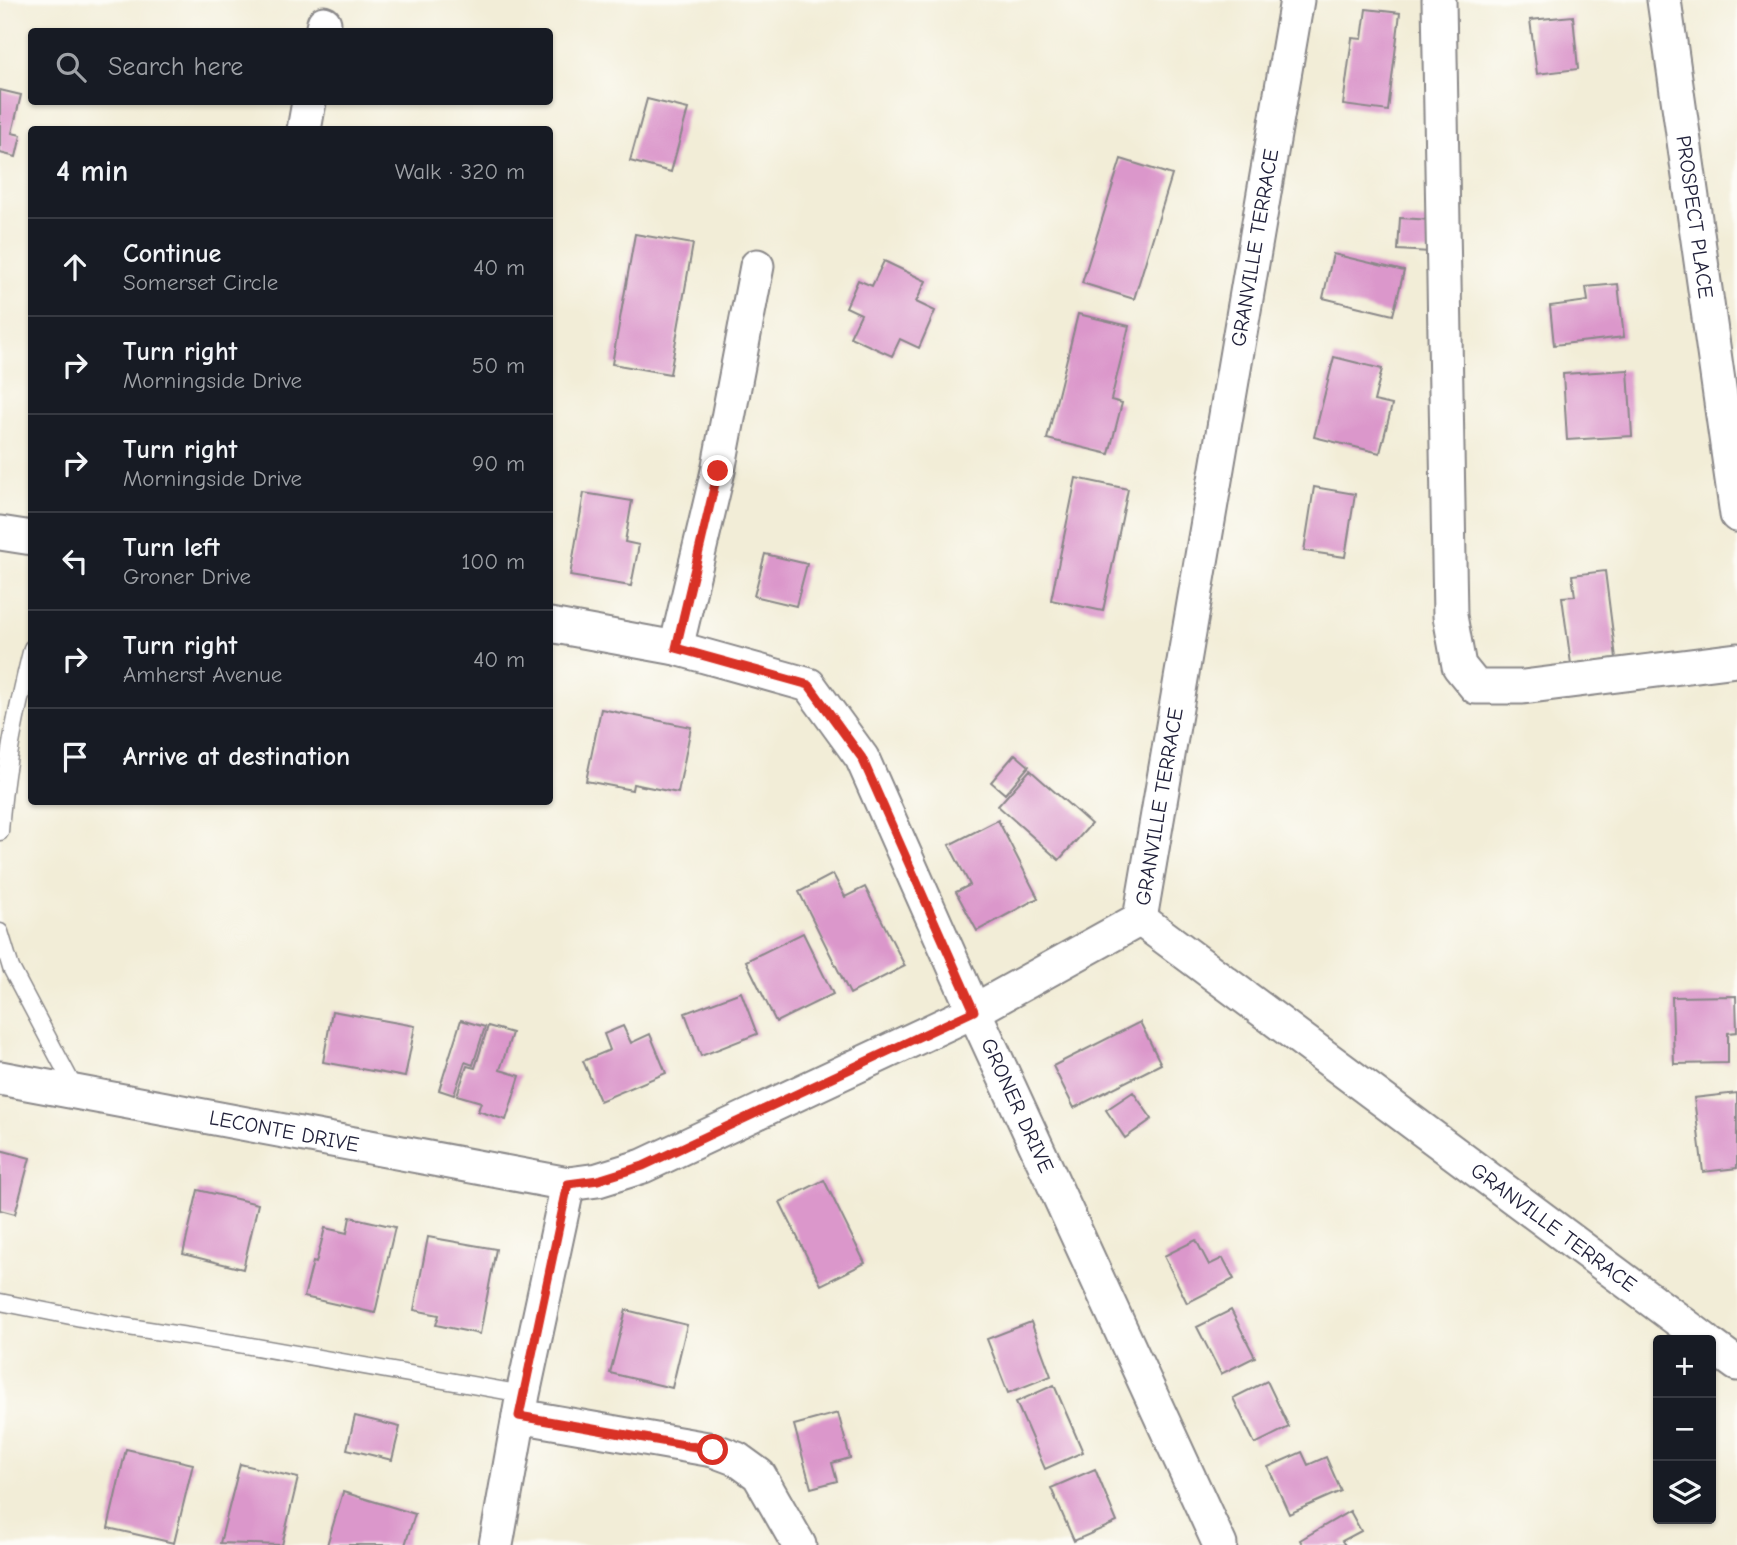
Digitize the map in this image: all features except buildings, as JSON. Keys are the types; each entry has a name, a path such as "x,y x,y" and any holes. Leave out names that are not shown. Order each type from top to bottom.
{"street":[{"name":"GRANVILLE TERRACE","path":"1297,0 1140,919 1698,1335"},
{"path":"1439,0 1450,617 1459,666 1476,687 1523,687 1737,660"},
{"name":"PROSPECT PLACE","path":"1664,0 1737,515"},
{"path":"305,126 308,105"},
{"path":"676,648 718,471 757,266"},
{"path":"0,533 28,537"},
{"name":"GRONER DRIVE","path":"553,626 676,648 809,685 862,758 974,1011 1220,1545"},
{"name":"LECONTE DRIVE","path":"0,1078 568,1184 598,1180 643,1166 974,1011 1140,919"},
{"path":"496,1545 521,1405 568,1184"},
{"path":"1716,1349 1737,1364"},
{"path":"521,1405 713,1450 737,1459 759,1475 799,1545"}],"lane":[{"path":"0,832 3,786 16,712 28,664"},
{"path":"0,932 11,968 76,1091"},
{"path":"0,1302 116,1325 239,1344 521,1405"}],"route":[{"path":"713,1450 519,1416 568,1184 598,1180 643,1166 974,1011 862,758 809,685 676,648 718,471"}]}
